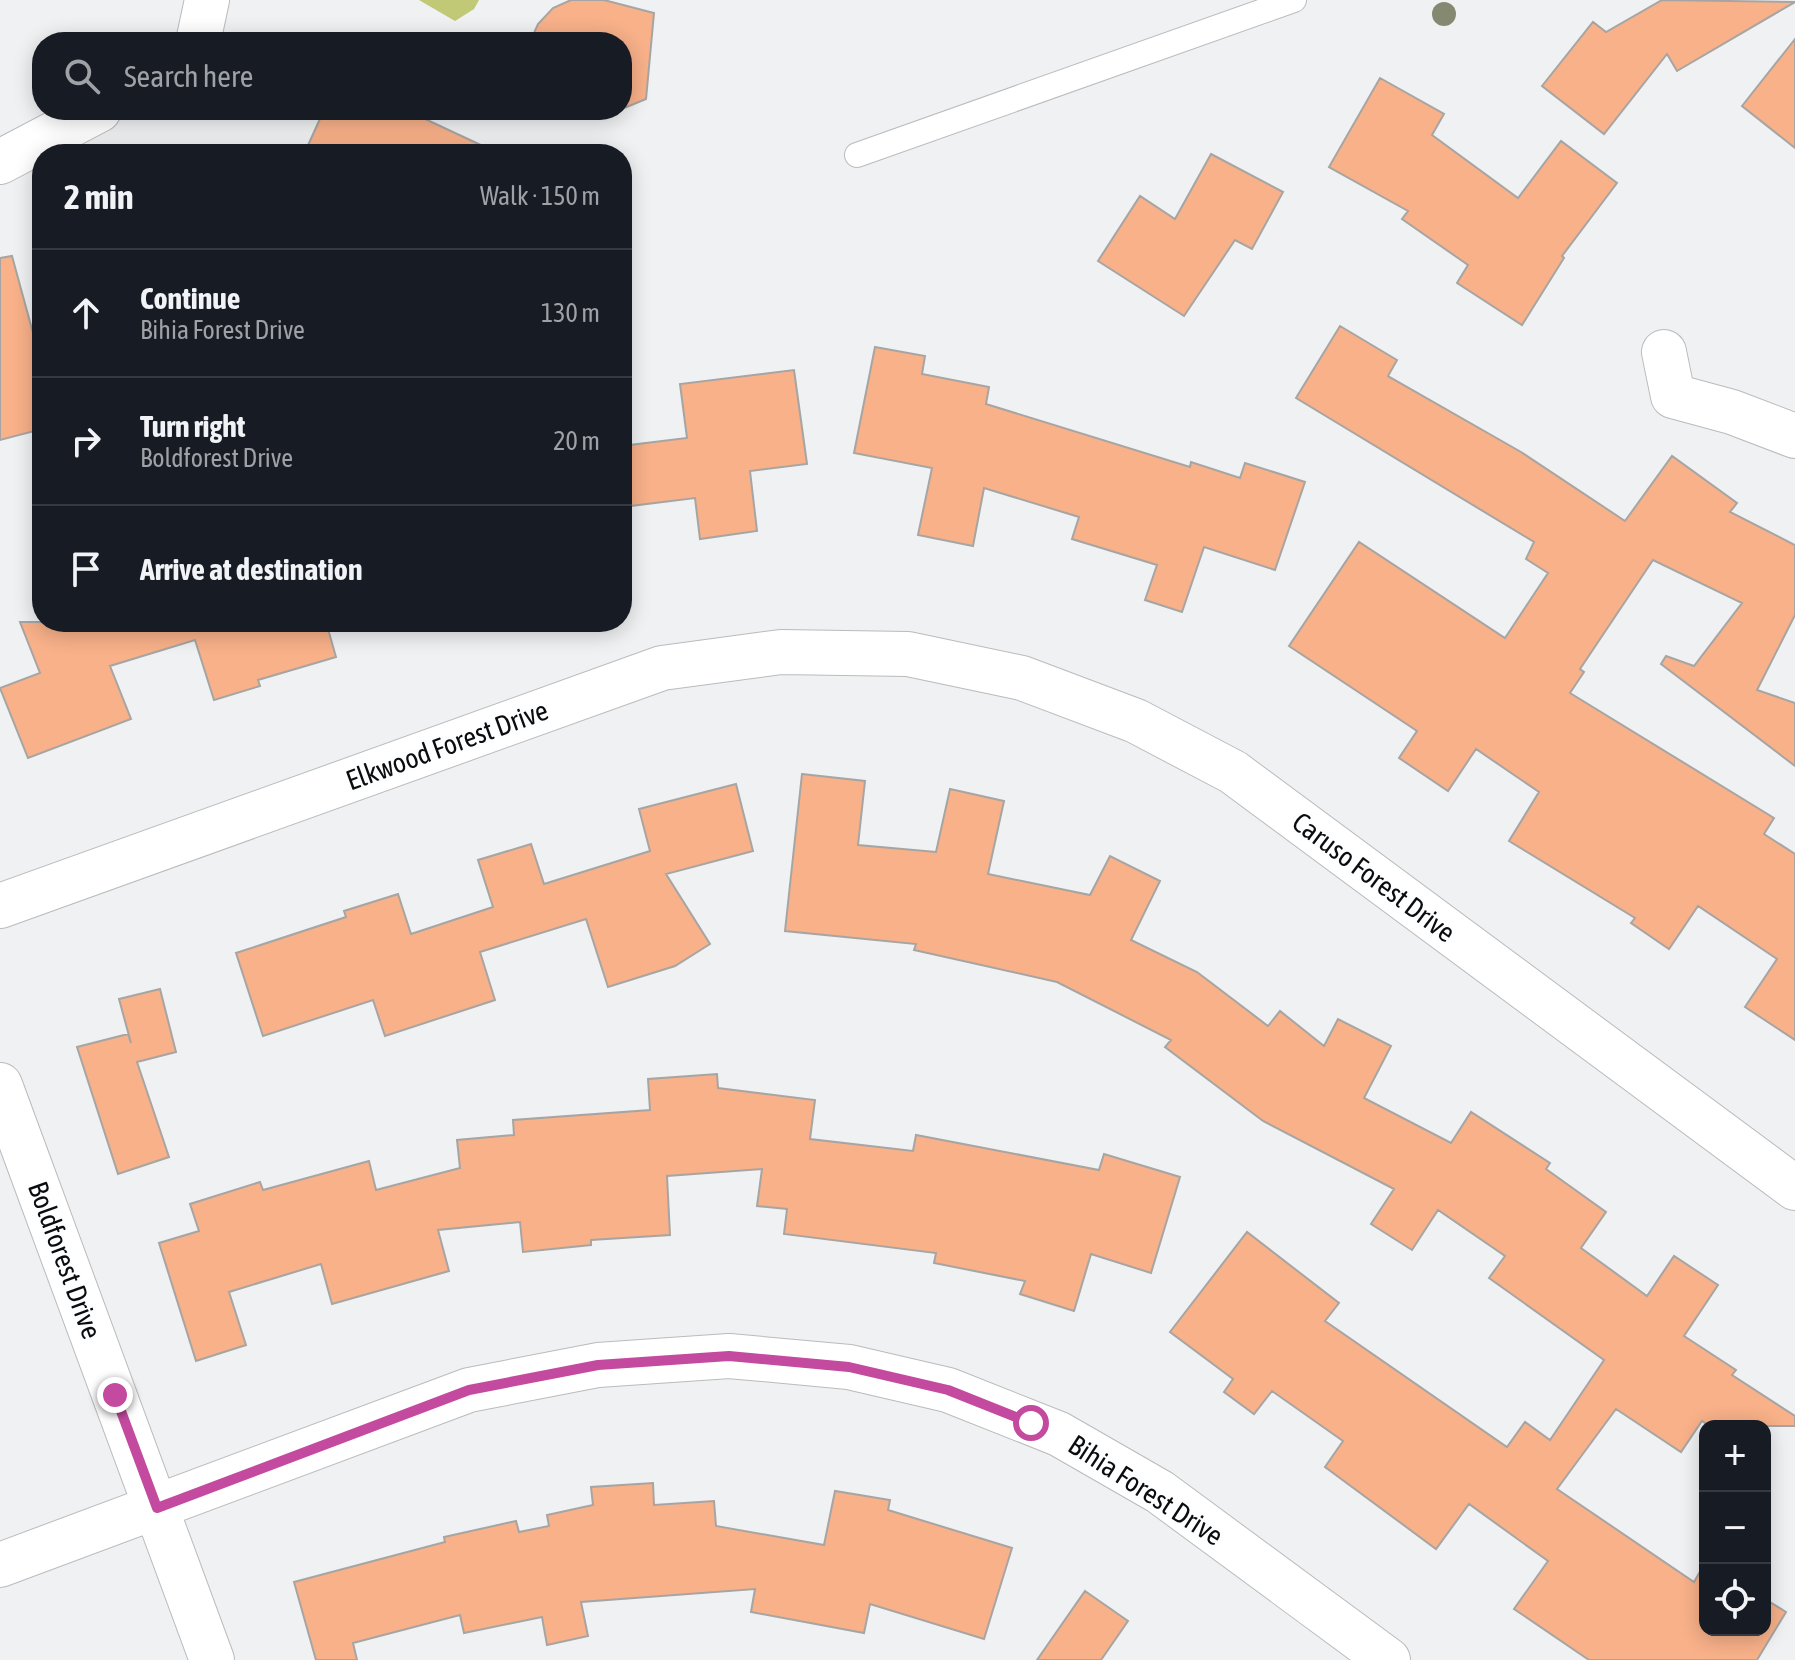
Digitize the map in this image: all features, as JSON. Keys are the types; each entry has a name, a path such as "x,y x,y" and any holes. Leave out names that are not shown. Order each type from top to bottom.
{"street":[{"path":"200,32 207,0"},
{"path":"34,144 80,120"},
{"path":"0,162 32,145"},
{"path":"1664,352 1673,396 1732,412 1795,436"},
{"name":"Elkwood Forest Drive","path":"0,906 662,668 781,652 908,654"},
{"name":"Caruso Forest Drive","path":"908,654 1022,678 1136,721 1233,772 1795,1188"},
{"name":"Boldforest Drive","path":"0,1085 212,1660"},
{"name":"Bihia Forest Drive","path":"0,1565 469,1390 598,1365 729,1356 849,1367 948,1390 1059,1434 1160,1492 1388,1660"}],"lane":[{"path":"857,155 1294,0"}],"green space":[{"path":"419,0 479,0 474,9 455,21"}],"building":[{"path":"571,0 604,0 654,13 646,99 632,105 632,32 534,32 553,8"},
{"path":"1662,0 1795,2 1677,71 1667,54 1604,134 1542,86 1593,22 1606,32"},
{"path":"1795,39 1795,148 1742,106"},
{"path":"1380,78 1444,114 1432,135 1518,198 1561,141 1617,183 1562,256 1564,258 1522,325 1457,283 1468,265 1402,219 1408,211 1329,167"},
{"path":"319,120 427,120 479,144 309,144"},
{"path":"1211,154 1283,192 1252,249 1235,240 1184,316 1098,261 1140,196 1175,219"},
{"path":"12,256 32,329 32,432 0,440 0,258"},
{"path":"1340,326 1397,360 1388,376 1521,452 1625,521 1672,456 1737,503 1730,512 1795,545 1795,615 1757,690 1795,703 1795,766 1661,664 1666,656 1694,666 1742,603 1653,560 1580,669 1584,672 1570,693 1774,818 1764,834 1795,854 1795,1040 1745,1007 1777,959 1698,906 1669,949 1631,923 1635,918 1509,841 1539,792 1476,749 1448,791 1399,758 1417,731 1289,646 1359,542 1505,638 1548,573 1526,559 1534,542 1296,398"},
{"path":"875,347 925,356 922,374 989,387 986,404 1190,467 1191,462 1240,478 1245,463 1305,482 1275,570 1204,547 1182,612 1145,600 1157,565 1072,539 1079,517 984,488 973,546 918,535 932,468 854,453"},
{"path":"794,370 807,464 750,471 757,531 700,539 695,498 632,506 632,445 687,438 680,384"},
{"path":"20,622 32,622 32,632 329,632 336,657 258,680 260,686 214,700 195,640 110,666 131,719 28,758 0,688 40,673"},
{"path":"802,774 865,781 858,845 936,852 950,789 1004,801 988,874 1090,895 1110,856 1160,881 1131,940 1197,972 1268,1026 1280,1011 1324,1046 1338,1019 1391,1046 1364,1098 1451,1143 1471,1112 1550,1163 1546,1169 1606,1212 1581,1248 1647,1296 1674,1256 1718,1285 1684,1336 1736,1370 1732,1375 1795,1416 1795,1426 1771,1426 1771,1420 1699,1420 1699,1425 1681,1452 1616,1409 1557,1489 1694,1582 1699,1573 1699,1636 1771,1636 1771,1603 1786,1612 1757,1660 1589,1660 1514,1609 1548,1561 1469,1504 1436,1549 1325,1467 1343,1441 1272,1391 1254,1414 1224,1392 1233,1379 1170,1332 1247,1232 1339,1303 1325,1321 1507,1447 1525,1422 1550,1440 1604,1360 1489,1278 1505,1256 1438,1210 1412,1250 1371,1224 1394,1189 1263,1121 1165,1047 1171,1040 1057,982 914,950 916,944 785,931"},
{"path":"736,784 753,851 666,874 710,944 675,966 608,987 586,919 480,952 495,1000 385,1036 373,1000 263,1036 236,953 346,917 344,911 398,894 411,934 493,907 478,860 531,844 544,884 650,851 639,809"},
{"path":"160,989 176,1052 137,1062 169,1157 118,1174 77,1047 128,1034 131,1043 119,999"},
{"path":"717,1074 718,1088 815,1100 810,1139 913,1151 916,1135 1099,1170 1104,1154 1180,1177 1151,1273 1091,1254 1074,1311 1020,1294 1025,1281 934,1263 936,1253 784,1234 787,1209 757,1206 762,1169 667,1176 670,1235 591,1240 591,1245 523,1252 520,1222 438,1230 449,1271 332,1304 321,1264 229,1292 246,1345 196,1361 159,1243 199,1231 190,1204 260,1182 263,1190 369,1161 376,1190 460,1168 457,1140 514,1135 513,1120 650,1110 648,1079"},
{"path":"653,1483 654,1505 714,1501 716,1526 824,1545 835,1491 890,1500 888,1510 1012,1548 984,1639 870,1604 864,1633 751,1612 755,1589 581,1602 588,1636 547,1645 542,1617 464,1633 460,1615 353,1643 357,1660 316,1660 294,1582 445,1542 444,1537 516,1521 519,1532 549,1526 547,1515 593,1505 591,1487"},
{"path":"1085,1591 1128,1621 1101,1660 1037,1660"}],"route":[{"path":"115,1395 157,1508 469,1390 598,1365 729,1356 849,1367 948,1390 1031,1423"}]}
